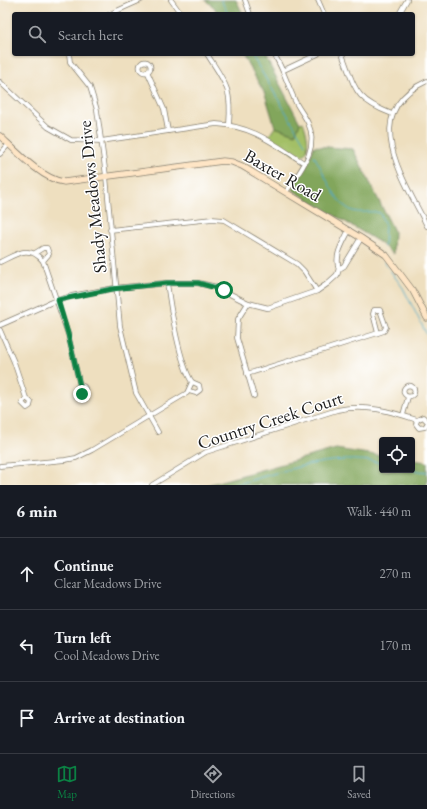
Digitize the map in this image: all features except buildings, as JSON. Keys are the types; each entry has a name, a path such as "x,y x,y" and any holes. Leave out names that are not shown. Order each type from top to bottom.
{"main road":[{"name":"Baxter Road","path":"0,136 43,173 57,181 222,161 242,166 349,230 386,255 413,291 427,318"}],"street":[{"path":"114,12 141,0"},
{"path":"171,0 180,12"},
{"path":"245,0 249,12"},
{"path":"318,0 323,12"},
{"path":"400,12 407,0"},
{"name":"Shady Meadows Drive","path":"69,56 70,62 90,87 97,110 100,141 106,176 120,326 134,385 158,432"},
{"path":"208,56 224,80 229,92 230,105 228,125"},
{"path":"275,56 284,70 293,97 309,124 313,145 309,155 286,192"},
{"path":"284,70 314,56"},
{"path":"343,56 361,96 370,104 392,114"},
{"path":"147,71 164,109 168,131"},
{"path":"427,81 406,93 392,114 389,134 391,149 427,226"},
{"path":"0,82 48,127 58,134 81,142 100,141 216,124 228,125 247,129 304,163"},
{"path":"0,154 9,144"},
{"path":"110,230 212,219 224,220 297,264 304,271 317,290"},
{"path":"339,269 337,262 338,257 349,230"},
{"path":"0,324 58,300 116,288 167,283 198,283 216,287 248,303 268,308 317,290 332,280 339,269 344,266 361,238"},
{"path":"35,253 43,248 48,248 49,254 43,261"},
{"path":"0,262 28,251 35,253 43,261 58,300 68,334 80,386"},
{"path":"0,466 76,458 184,396 191,387 173,318 167,283"},
{"path":"248,303 238,319 236,331 254,396"},
{"path":"247,374 378,333 384,331 386,327 381,311 377,309 374,310 373,314 378,333"},
{"path":"0,330 14,362 26,398"},
{"path":"402,415 408,396"},
{"name":"Country Creek Court","path":"152,485 206,452 337,410 363,407 402,415 417,420 422,417 427,421"},
{"name":"Country Creek Court","path":"417,420 416,424 419,428 425,427 427,424"}],"green space":[{"path":"205,0 236,0 242,12 217,12 214,7"},
{"path":"243,56 265,56 300,123 295,134 275,127 265,94"},
{"path":"303,122 308,142 308,147 304,155 299,156 268,137 275,127 295,134 300,123"},
{"path":"314,146 353,149 394,231 393,254 379,242 294,191 293,188 308,162"},
{"path":"336,449 379,456 379,473 415,473 415,460 427,462 427,485 207,485"}],"waterway":[{"path":"221,0 227,12"},
{"path":"252,56 305,144"},
{"path":"314,156 335,195 347,208 356,212 380,213 385,225 384,247"},
{"path":"384,262 403,288 427,335"},
{"path":"234,485 289,469 326,462 363,460 379,463"},
{"path":"415,470 427,472"}],"route":[{"path":"82,394 78,393 76,390 78,386 80,386 68,334 58,300 112,289 167,283 198,283 224,290"}]}
